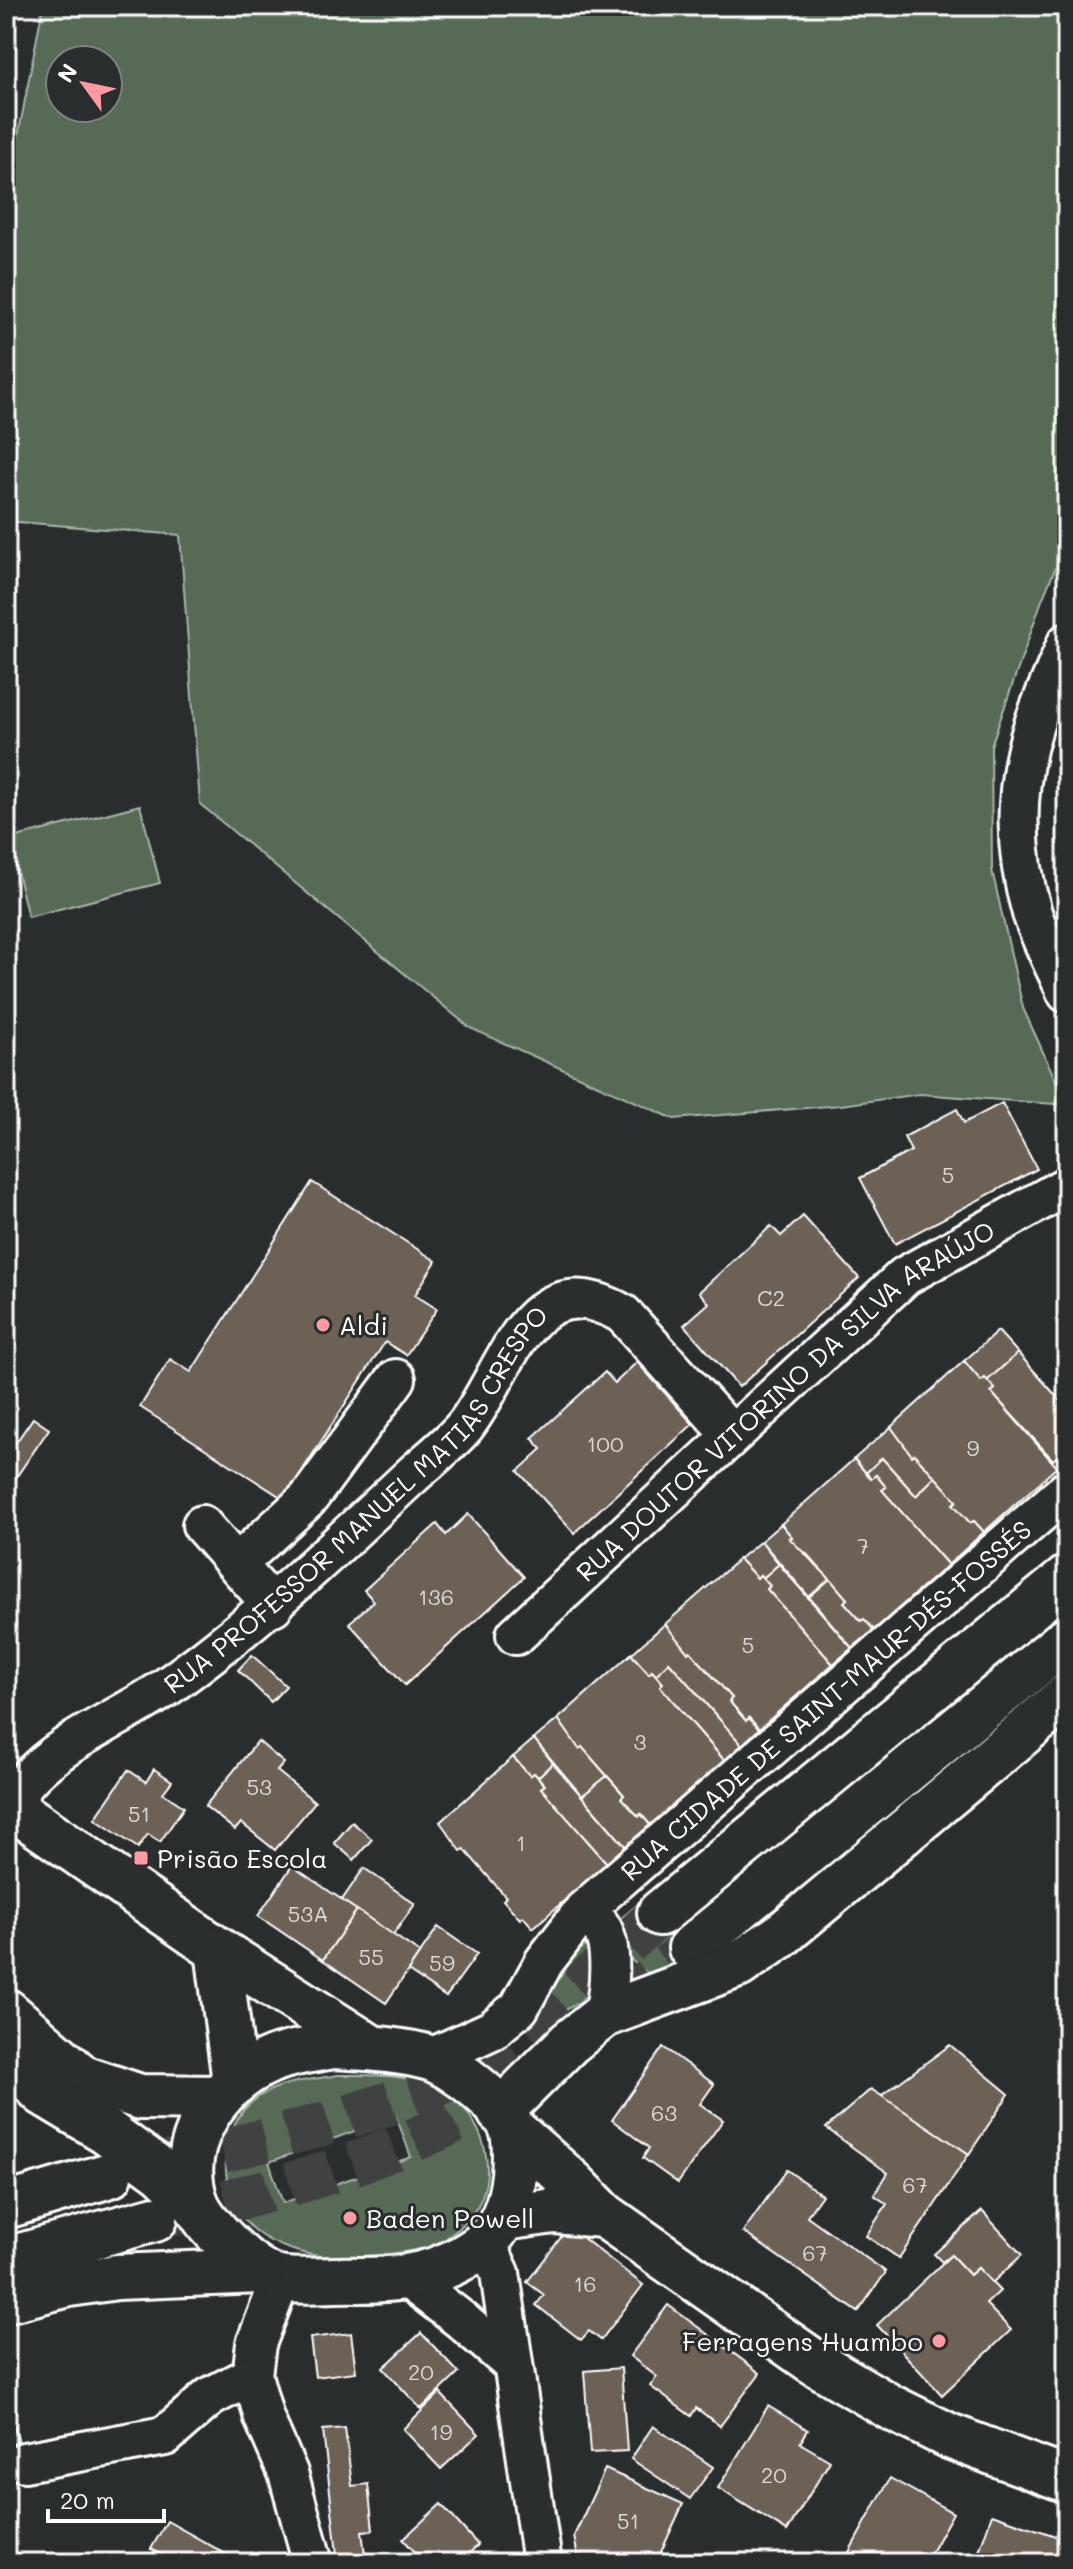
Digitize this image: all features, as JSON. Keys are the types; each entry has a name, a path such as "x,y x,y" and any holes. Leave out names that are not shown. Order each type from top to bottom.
{"main road":[{"path":"660,1913 1067,1578"},
{"path":"691,1948 1067,1639"},
{"path":"495,2230 513,2187 515,2163 507,2121 569,2043 604,2015 738,1965 779,1937 1067,1696"},
{"path":"8,1804 218,1950 372,2048"},
{"path":"218,1950 227,2090"},
{"path":"6,2011 83,2078 140,2097 227,2090"},
{"path":"196,2205 191,2180 193,2153 206,2113 227,2090 269,2061 334,2046 372,2048 431,2058 468,2078 507,2121 604,2215 811,2360 949,2436 1067,2480"},
{"path":"6,2056 43,2093 162,2172 196,2205 229,2246 271,2275"},
{"path":"6,2181 110,2175 6,2206"},
{"path":"6,2300 69,2284 117,2277 271,2275 408,2279 434,2273 461,2260 495,2230 554,2211 604,2215"},
{"path":"6,2260 155,2219"}],"street":[{"path":"1067,643 1034,724 1019,798 1017,832 1033,915 1067,993"},
{"name":"RUA DOUTOR VITORINO DA SILVA ARAÚJO","path":"516,1635 905,1276 1067,1186"},
{"name":"RUA PROFESSOR MANUEL MATIAS CRESPO","path":"8,1804 27,1780 55,1754 166,1688 273,1606 465,1426 524,1326 544,1310 583,1299 603,1302 623,1314 732,1435"},
{"path":"238,1563 308,1499 396,1379"},
{"name":"RUA CIDADE DE SAINT-MAUR-DÉS-FOSSÉS","path":"431,2058 492,2030 519,2008 544,1962 584,1910 1067,1490"},
{"path":"202,1525 273,1606"},
{"path":"584,1910 601,1926 607,1948 610,1973 604,2015"},
{"path":"495,2230 542,2563"},
{"path":"271,2275 252,2375 264,2418 288,2473 313,2563"},
{"path":"408,2279 512,2364"},
{"path":"24,2462 165,2436 210,2397 252,2375"}],"green space":[{"path":"43,6 1067,6 1067,540 1042,600 991,746 992,870 1023,1008 1067,1105 920,1094 841,1105 674,1119 470,1028 200,804 180,535 6,521 6,199"},
{"path":"140,805 160,883 28,917 9,839"},
{"path":"644,1899 695,1960 653,1976 631,1960 624,1947 619,1920"},
{"path":"580,1944 594,1952 592,1984 580,2002 561,2012 545,2001 556,1972"},
{"path":"338,2075 392,2076 419,2081 444,2092 461,2105 473,2121 482,2139 486,2159 482,2197 472,2215 438,2243 426,2248 377,2255 341,2257 307,2254 264,2237 242,2217 233,2201 226,2163 227,2145 243,2111 266,2092 306,2080","holes":["396,2116 411,2157 283,2203 269,2162"]}],"building":[{"path":"1002,1103 1037,1169 895,1244 860,1178 911,1151 904,1137 957,1109 964,1123"},
{"name":"Aldi","path":"312,1182 436,1261 415,1295 437,1309 406,1355 385,1342 284,1499 140,1407 170,1359 191,1372"},
{"path":"803,1216 859,1278 739,1387 684,1325 709,1303 699,1292 771,1226 781,1236"},
{"path":"998,1331 1018,1353 987,1381 985,1378 981,1381 964,1361"},
{"path":"1018,1353 1067,1408 1067,1448 1053,1460 991,1392 995,1389 987,1381"},
{"path":"964,1361 981,1381 985,1378 995,1389 991,1392 1057,1467 984,1532 974,1521 970,1523 953,1504 957,1501 914,1454 912,1456 891,1427"},
{"path":"637,1362 693,1424 574,1533 518,1471 542,1449 532,1438 605,1372 615,1383"},
{"path":"33,1418 49,1429 6,1492 6,1457"},
{"path":"891,1427 912,1456 914,1454 935,1477 916,1496 882,1458 866,1473 854,1459"},
{"path":"882,1458 916,1496 935,1477 957,1501 953,1504 970,1523 974,1521 984,1532 948,1565 882,1490 886,1487 876,1475 871,1479 866,1473"},
{"path":"854,1459 871,1479 876,1475 886,1487 882,1490 948,1565 874,1630 844,1602 847,1599 805,1552 803,1554 781,1524"},
{"path":"468,1514 524,1577 405,1685 349,1623 374,1601 364,1590 437,1524 446,1535"},
{"path":"781,1524 792,1537 789,1538 830,1579 809,1597 761,1541"},
{"path":"761,1541 779,1564 763,1578 760,1575 757,1578 739,1559"},
{"path":"739,1559 757,1578 760,1575 763,1578 770,1586 767,1589 833,1664 759,1729 749,1718 746,1721 729,1701 732,1698 690,1651 688,1653 665,1624"},
{"path":"779,1564 852,1648 833,1664 767,1589 770,1586 763,1578"},
{"path":"830,1579 847,1599 844,1602 874,1630 852,1648 809,1597"},
{"path":"665,1624 688,1653 690,1651 732,1698 729,1701 746,1721 749,1718 759,1729 742,1745 669,1662 656,1675 652,1671 649,1674 631,1654"},
{"path":"631,1654 649,1674 652,1671 663,1683 660,1686 725,1761 651,1826 621,1798 624,1795 582,1747 579,1749 558,1719"},
{"path":"252,1655 286,1686 271,1702 238,1670"},
{"path":"669,1662 742,1745 725,1761 660,1686 663,1683 656,1675"},
{"path":"558,1719 579,1749 582,1747 607,1776 582,1796 534,1739"},
{"path":"534,1739 553,1763 538,1777 534,1773 530,1776 513,1757"},
{"path":"258,1741 284,1763 277,1771 315,1802 275,1850 241,1823 235,1830 205,1806"},
{"path":"513,1757 530,1776 534,1773 545,1785 541,1788 607,1863 533,1928 503,1900 506,1897 464,1849 461,1851 440,1822"},
{"path":"553,1763 626,1847 607,1863 541,1788 545,1785 538,1777"},
{"path":"154,1769 172,1781 163,1793 184,1807 160,1842 148,1834 138,1848 95,1819 128,1770 146,1782"},
{"path":"607,1776 624,1795 621,1798 651,1826 626,1847 582,1796"},
{"path":"352,1822 372,1839 354,1860 334,1843"},
{"path":"292,1866 357,1910 323,1960 258,1916"},
{"path":"364,1868 415,1904 393,1935 342,1900"},
{"path":"357,1910 420,1953 386,2003 323,1960"},
{"path":"438,1927 477,1954 446,1997 408,1971"},
{"path":"950,2045 1009,2094 969,2154 881,2096"},
{"path":"663,2047 714,2084 700,2104 723,2120 678,2183 643,2158 649,2148 612,2120"},
{"path":"871,2089 969,2154 899,2258 866,2236 887,2204 874,2195 888,2173 826,2128"},
{"path":"787,2170 822,2195 807,2216 886,2272 858,2312 743,2232"},
{"path":"982,2211 1022,2255 992,2283 978,2268 970,2275 951,2255 942,2262 934,2254"},
{"path":"569,2227 643,2285 601,2340 589,2331 581,2340 536,2305 544,2295 527,2282"},
{"path":"951,2255 970,2275 978,2268 1000,2291 986,2304 1011,2330 942,2395 877,2325"},
{"path":"668,2305 760,2373 720,2426 696,2408 691,2416 650,2386 657,2377 630,2356"},
{"path":"351,2333 356,2372 315,2377 310,2338"},
{"path":"421,2333 459,2373 421,2409 383,2368"},
{"path":"621,2368 627,2451 590,2453 584,2371"},
{"path":"440,2393 479,2434 441,2469 403,2429"},
{"path":"6,2399 28,2473 6,2478"},
{"path":"768,2406 808,2430 800,2443 830,2461 787,2531 718,2488"},
{"path":"653,2426 713,2467 690,2499 631,2459"},
{"path":"345,2428 352,2486 368,2484 373,2530 362,2531 366,2563 338,2563 323,2430"},
{"path":"605,2469 683,2504 656,2563 579,2563 574,2536"},
{"path":"890,2478 953,2513 925,2563 843,2563"},
{"path":"441,2504 478,2545 459,2563 425,2563 403,2539"},
{"path":"992,2514 1067,2540 1067,2563 975,2563"},
{"path":"167,2521 242,2563 177,2563 151,2549"}],"tunnel":[{"path":"158,2165 324,2124 452,2078 493,2053 543,2016 660,1913"},
{"path":"617,2007 691,1948"},
{"path":"162,2217 267,2191 369,2158 447,2125 521,2080"}],"place":[{"name":"Aldi","path":"323,1325"},
{"name":"Prisão Escola","path":"141,1858"},
{"name":"Baden Powell","path":"350,2218"},
{"name":"Ferragens Huambo","path":"939,2341"}]}
